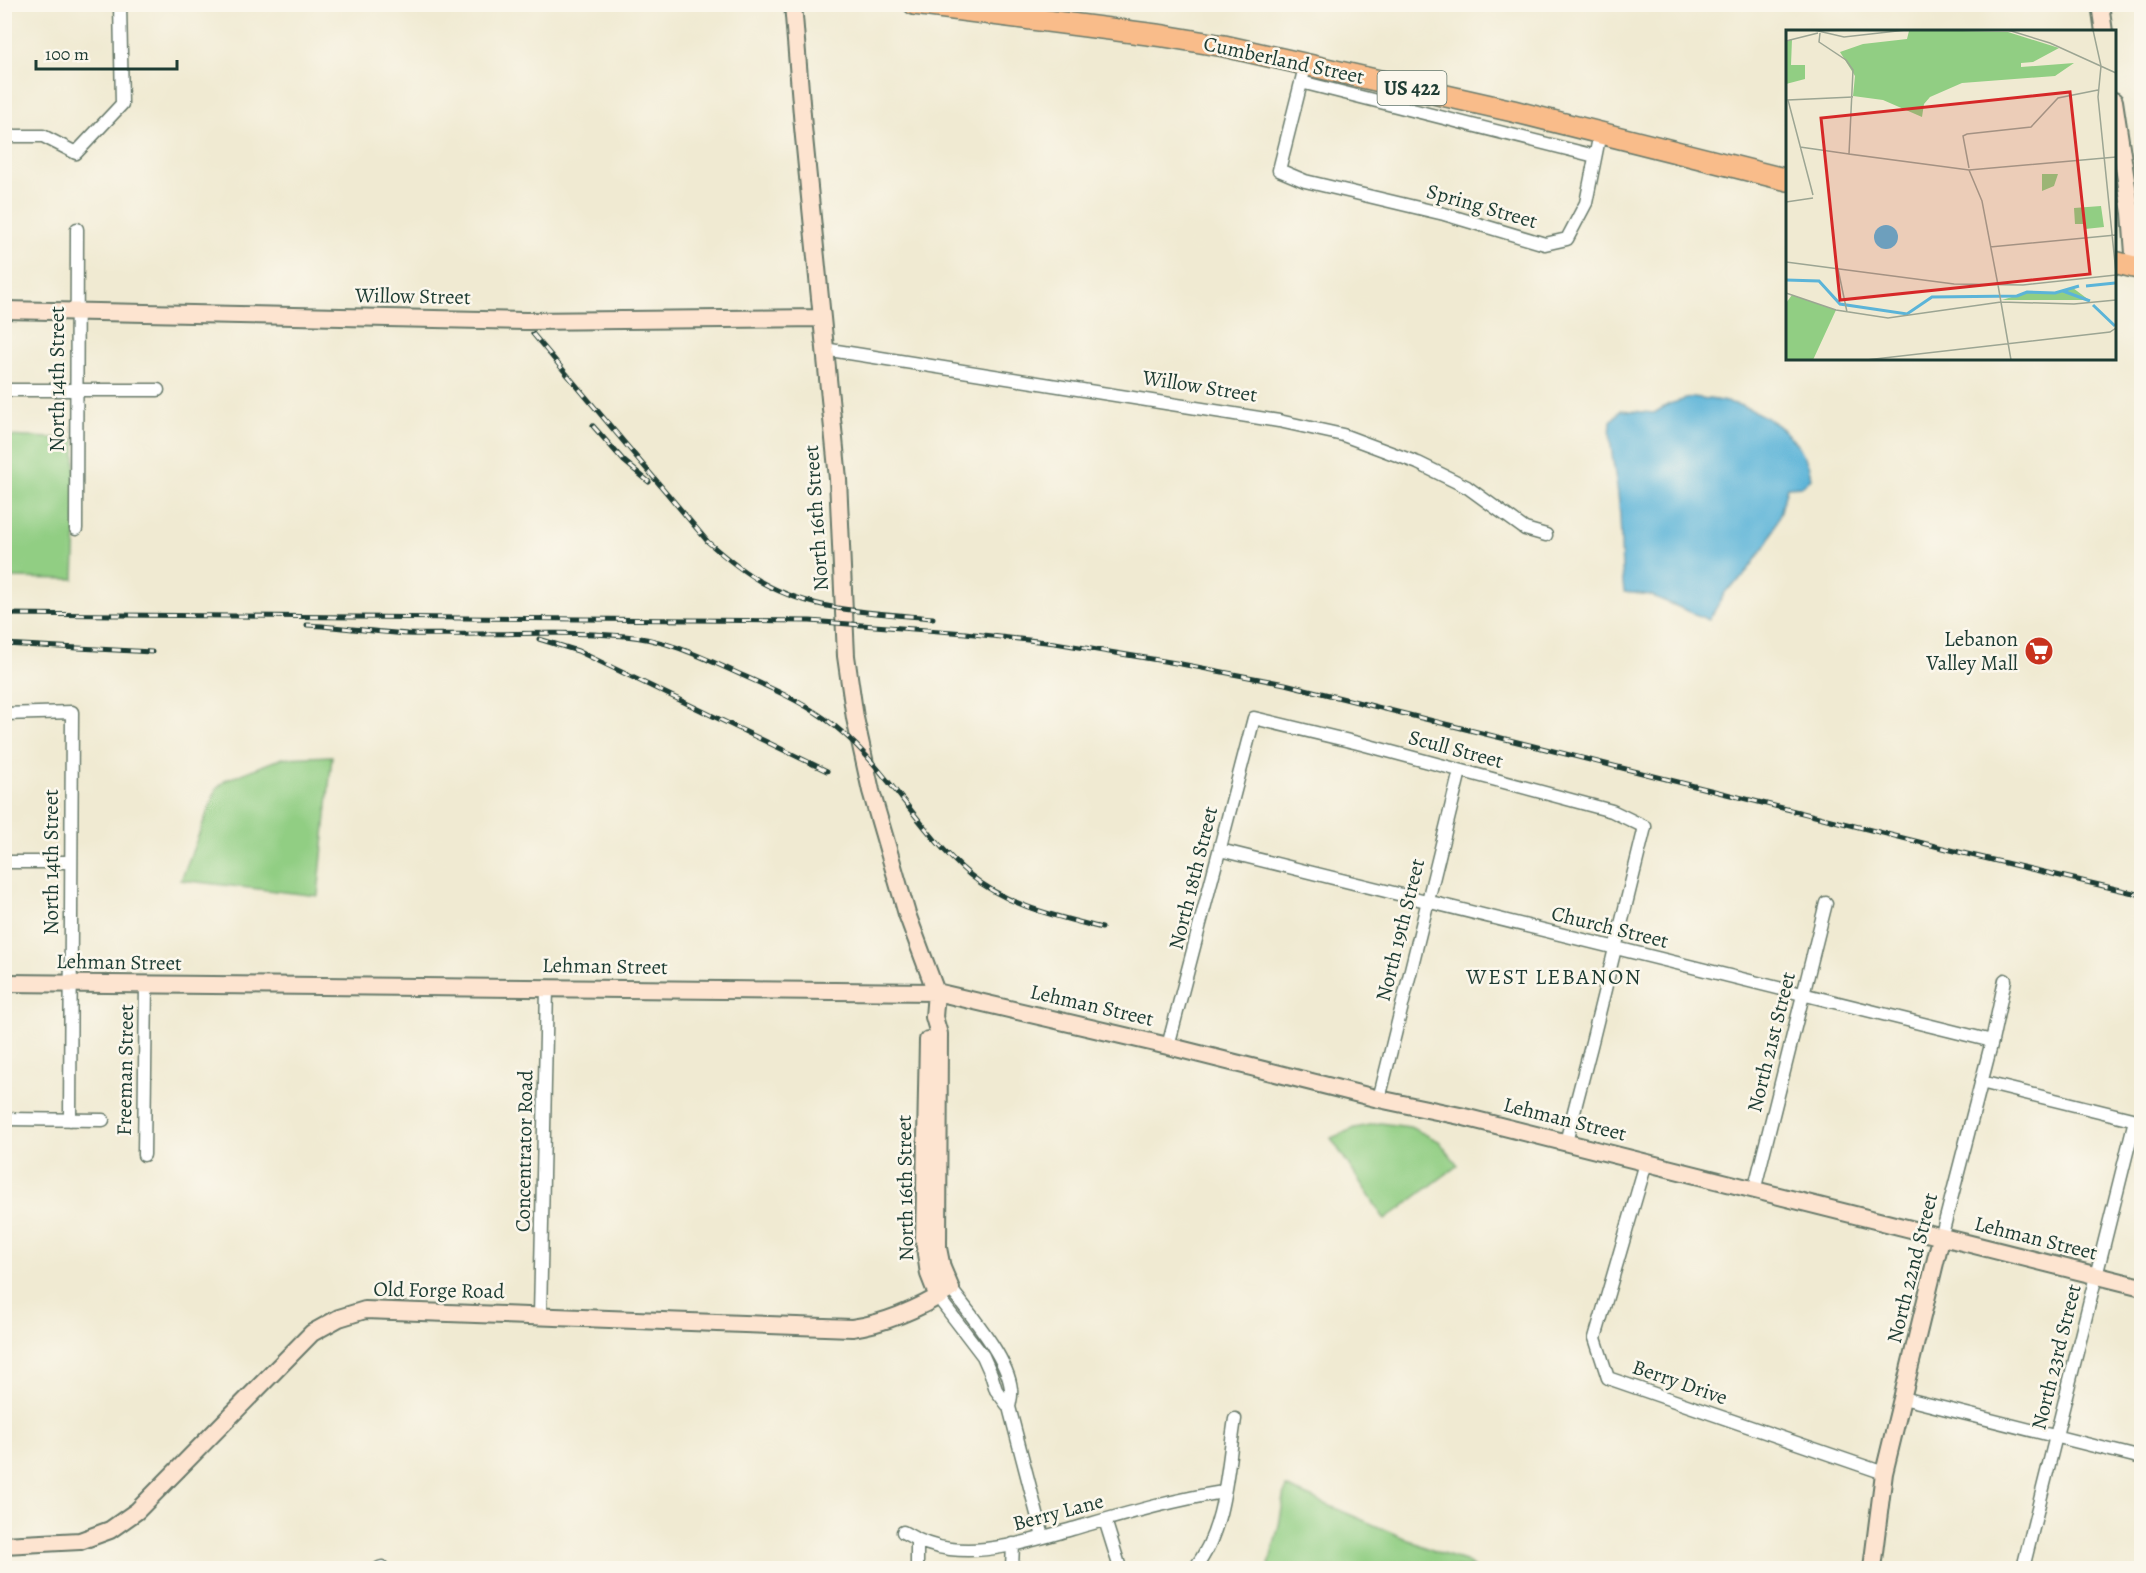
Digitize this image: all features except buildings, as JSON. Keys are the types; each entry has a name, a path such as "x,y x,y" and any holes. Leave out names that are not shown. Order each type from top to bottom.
{"highway":[{"name":"Cumberland Street","path":"914,4 1164,36 1224,46 1304,73 1600,133 1786,180"},
{"path":"2116,262 2138,268"}],"main road":[{"name":"North 16th Street","path":"793,4 838,479 846,656 855,718 871,791 907,914 936,992 934,1017 939,1034 938,1248 944,1293"},
{"path":"2100,4 2104,30"},
{"path":"2116,108 2138,268"},
{"name":"Willow Street","path":"4,310 526,321 821,318"},
{"name":"Lehman Street","path":"4,983 936,992 1168,1046 1379,1099 1460,1116 2142,1287"},
{"name":"North 22nd Street","path":"1872,1569 1884,1473 1941,1238"},
{"name":"Old Forge Road","path":"4,1545 80,1541 110,1530 137,1511 312,1333 339,1318 365,1310 852,1328 876,1325 944,1293"}],"street":[{"path":"4,136 43,136 76,153 122,104 120,4"},
{"path":"1304,73 1595,156"},
{"name":"Spring Street","path":"1304,73 1279,170 1305,181 1444,214 1545,244 1567,239 1586,203 1600,133"},
{"name":"North 14th Street","path":"76,229 76,529"},
{"name":"Willow Street","path":"824,349 1279,421 1343,435 1418,463 1467,487 1525,529 1546,535"},
{"path":"4,390 158,390"},
{"name":"North 14th Street","path":"4,714 72,712 69,1120"},
{"name":"Scull Street","path":"1254,718 1612,811 1645,827 1616,948"},
{"name":"North 18th Street","path":"1168,1046 1254,718"},
{"name":"North 19th Street","path":"1379,1099 1460,771"},
{"name":"Church Street","path":"1220,850 1992,1041"},
{"path":"4,862 71,862"},
{"name":"North 21st Street","path":"1754,1191 1826,903"},
{"path":"1566,1142 1616,948"},
{"name":"North 22nd Street","path":"1941,1238 1982,1082 2005,980"},
{"name":"Freeman Street","path":"144,1155 146,985"},
{"name":"Concentrator Road","path":"540,1316 547,988"},
{"path":"1982,1082 2138,1121"},
{"path":"4,1119 103,1120"},
{"name":"North 23rd Street","path":"2023,1569 2138,1121"},
{"name":"Berry Drive","path":"1646,1163 1595,1338 1608,1378 1884,1473"},
{"name":"North 16th Street","path":"944,1293 975,1321 1002,1361 1011,1388 1010,1407 1042,1537"},
{"path":"1903,1398 2142,1458"},
{"path":"1195,1569 1212,1539 1223,1492 1235,1419"},
{"name":"Berry Lane","path":"903,1532 934,1547 952,1550 980,1549 1013,1544 1196,1496 1223,1492"},
{"path":"1105,1520 1120,1569"},
{"path":"917,1540 917,1569"},
{"path":"1012,1569 1013,1544"}],"green space":[{"path":"5,436 75,439 74,579 5,578"},
{"path":"332,756 318,896 181,880 217,788 226,780 282,758"},
{"path":"1380,1123 1410,1127 1439,1141 1458,1165 1385,1220 1331,1138 1355,1128"},
{"path":"1286,1487 1439,1553 1465,1561 1474,1568 1268,1568"}],"water":[{"path":"1693,397 1739,405 1764,416 1786,432 1795,442 1803,453 1811,478 1803,486 1787,487 1781,511 1769,541 1743,577 1726,591 1709,620 1650,595 1624,592 1619,504 1610,431 1611,421 1621,410 1654,413 1669,404"}],"railway":[{"path":"533,334 708,542 741,569 783,593 825,606 933,618"},
{"path":"593,426 624,461 649,482"},
{"path":"4,614 810,621 965,633 1055,643 1285,684 1967,854 2142,895"},
{"path":"307,625 407,634 570,633 625,636 671,645 775,690 824,718 864,753 950,856 984,885 1015,902 1102,928"},
{"path":"539,639 578,651 827,771"},
{"path":"4,644 152,652"}],"place":[{"name":"Lebanon Valley Mall","path":"2039,651"}],"district":[{"name":"WEST LEBANON","path":"1554,976"}]}
